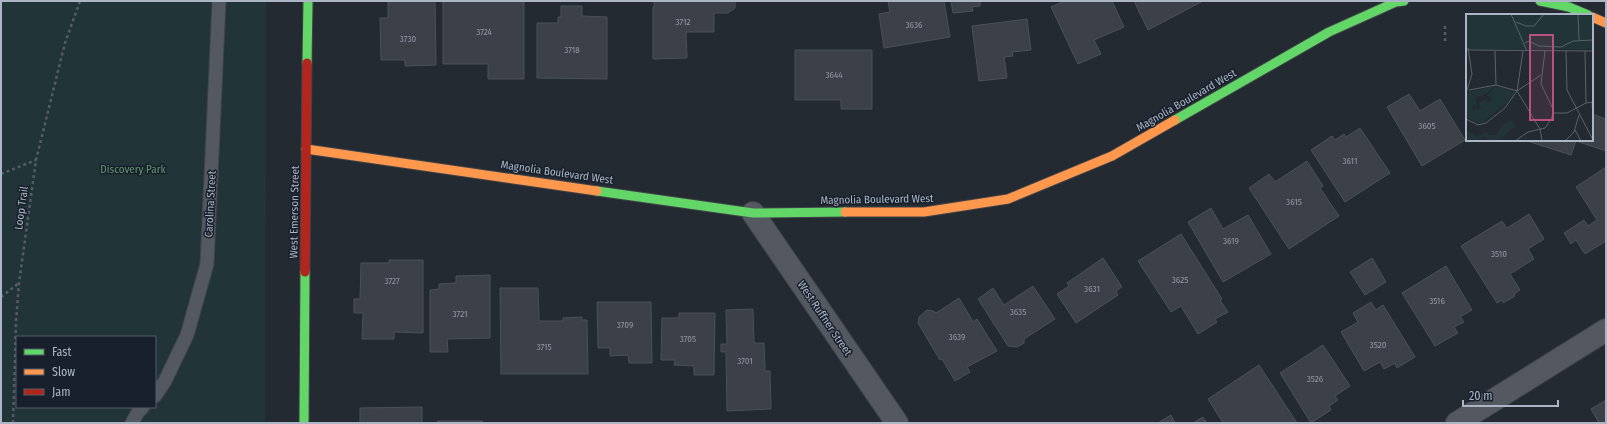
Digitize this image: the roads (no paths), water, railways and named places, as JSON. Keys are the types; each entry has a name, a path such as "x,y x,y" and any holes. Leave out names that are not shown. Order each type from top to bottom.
{"street":[{"name":"West Emerson Street","path":"304,423 308,1"},
{"name":"Magnolia Boulevard West","path":"306,149 753,212 924,212 1008,199 1112,156 1329,32 1396,2 1404,1"},
{"path":"1540,1 1569,7 1586,14"},
{"path":"1593,17 1606,23"},
{"name":"West Ruffner Street","path":"753,212 897,423"},
{"path":"1457,423 1606,330"}],"lane":[{"name":"Carolina Street","path":"156,394 165,381 172,363 187,335 207,264 219,1"},
{"path":"132,423 142,408"}],"park label":[{"name":"Discovery Park","path":"133,169"}]}
